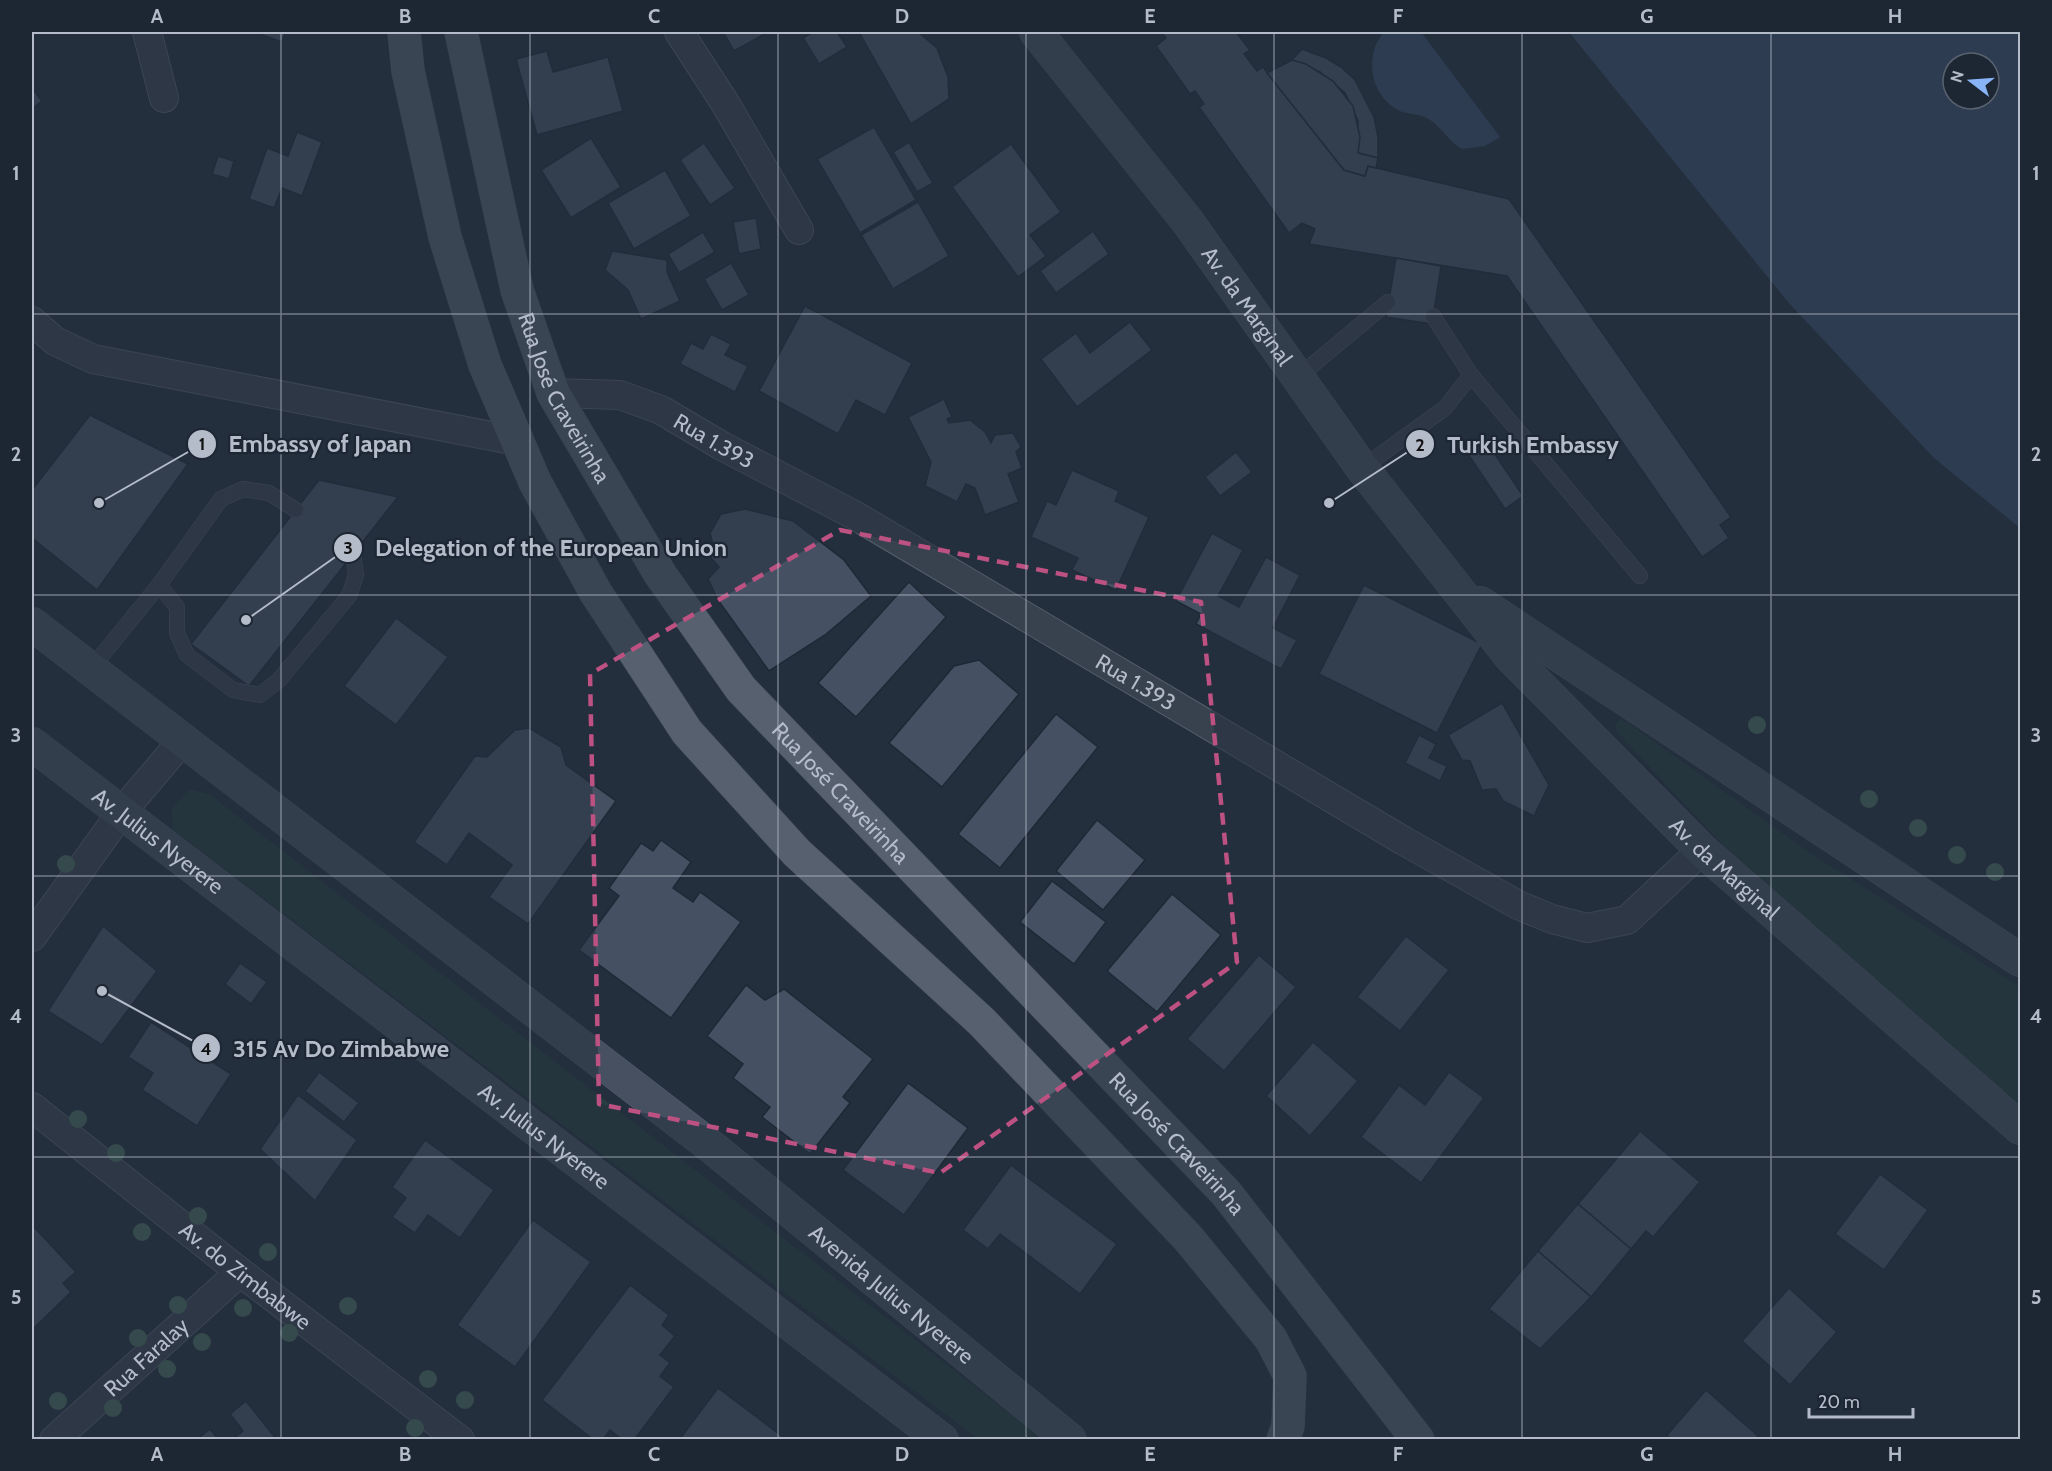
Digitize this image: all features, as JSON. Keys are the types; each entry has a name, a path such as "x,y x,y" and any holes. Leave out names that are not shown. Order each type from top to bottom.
{"main road":[{"path":"404,32 408,71 445,237 485,365 535,482 596,593 687,732 796,853 990,1031 1188,1238 1270,1339 1290,1376 1288,1426 1283,1440"},
{"name":"Rua José Craveirinha","path":"460,32 517,290 553,393 660,574 741,689 1226,1193 1418,1440"},
{"name":"Av. da Marginal","path":"1035,32 1188,222 1362,468 1510,656 1702,850 2020,1128"},
{"name":"Av. da Marginal","path":"1453,585 2020,960"},
{"path":"32,624 182,741"},
{"name":"Avenida Julius Nyerere","path":"182,741 713,1148 1070,1440"},
{"name":"Av. Julius Nyerere","path":"32,744 942,1440"}],"street":[{"path":"147,32 164,98"},
{"path":"679,32 725,103 799,230"},
{"path":"32,321 55,341 93,359 517,441"},
{"name":"Rua 1.393","path":"553,393 620,395 661,410 722,446 856,516 1404,841 1518,905 1552,919 1587,928 1627,920 1702,850"},
{"path":"32,937 121,813 182,741"},
{"name":"Av. do Zimbabwe","path":"32,1107 240,1272 460,1440"},
{"name":"Rua Faralay","path":"54,1440 240,1272"}],"lane":[{"path":"1298,377 1388,302"},
{"path":"1433,316 1471,375 1640,576"},
{"path":"1362,468 1445,408 1471,375"},
{"path":"90,670 159,585 221,499 243,489 269,493 296,510"},
{"path":"159,585 177,607 177,633 187,655 233,690 260,695 279,680 349,596 356,575 353,553"}],"highlighted area":[{"path":"840,530 1201,602 1237,962 940,1173 599,1104 590,674"}],"green space":[{"path":"1620,720 1627,722 1810,853 2020,987 2020,1114 1769,894 1617,732 1615,725"},
{"path":"189,789 209,794 1043,1439 978,1439 173,830 172,809"}],"water":[{"path":"1384,32 1421,32 1500,137 1485,146 1462,149 1427,118 1400,111 1387,102 1376,84 1372,62 1378,41"},
{"path":"1569,32 2020,32 2020,528 1934,458 1788,302"}],"building":[{"path":"254,32 286,32 282,42"},
{"path":"723,32 768,32 734,51"},
{"path":"813,32 837,32 847,47 819,64 803,38"},
{"path":"865,32 918,32 937,48 948,77 949,99 911,124 860,34"},
{"path":"1161,32 1236,32 1250,50 1244,54 1257,71 1263,67 1344,170 1365,176 1368,166 1509,199 1731,517 1720,525 1729,538 1702,557 1507,276 1309,244 1315,229 1302,223 1289,233 1199,107 1204,104 1195,91 1190,94 1156,46 1166,38"},
{"path":"1302,49 1326,58 1341,67 1355,80 1374,117 1378,137 1378,158 1358,153 1358,121 1345,93 1320,72 1292,60"},
{"path":"547,51 553,72 608,57 623,111 537,135 516,59"},
{"path":"1292,60 1306,64 1333,81 1353,106 1360,137 1358,153 1378,158 1376,168 1368,166 1365,176 1344,170 1267,73"},
{"path":"32,88 42,101 32,109"},
{"path":"874,127 916,200 860,233 817,159"},
{"path":"297,132 322,142 302,196 282,188 274,208 249,199 267,148 288,156"},
{"path":"591,138 621,187 571,218 541,170"},
{"path":"909,142 933,183 917,192 893,152"},
{"path":"704,143 735,188 710,205 680,160"},
{"path":"1011,144 1061,212 1030,235 1046,256 1018,277 952,187"},
{"path":"218,156 234,161 229,179 212,174"},
{"path":"665,170 691,216 634,249 608,203"},
{"path":"918,202 949,256 893,289 861,235"},
{"path":"756,218 761,249 739,254 733,222"},
{"path":"1093,231 1109,254 1056,293 1040,271"},
{"path":"703,232 715,252 679,273 668,254"},
{"path":"612,251 667,260 667,272 680,301 641,319 628,290 605,270"},
{"path":"1396,258 1441,266 1432,324 1386,317"},
{"path":"731,263 749,295 722,310 704,279"},
{"path":"805,306 912,363 885,415 856,400 838,434 759,391"},
{"path":"1130,322 1152,350 1077,407 1041,359 1076,333 1090,353"},
{"path":"711,334 731,344 725,355 748,366 735,392 680,364 691,343 703,349"},
{"path":"944,399 952,417 947,419 949,423 970,420 985,432 991,443 995,435 1013,433 1021,447 1016,452 1022,468 1008,474 1019,502 985,515 975,488 966,484 957,502 925,486 931,462 908,417"},
{"path":"90,415 188,464 97,590 32,538 32,490"},
{"path":"1482,435 1523,496 1505,509 1464,448"},
{"path":"1236,452 1252,472 1220,496 1205,477"},
{"path":"1072,470 1119,491 1115,501 1149,517 1116,590 1072,570 1078,558 1031,537 1047,501 1056,505"},
{"path":"319,480 398,497 249,686 191,644"},
{"path":"745,509 793,521 844,560 871,596 825,635 769,671 718,600 708,579 719,567 705,551 713,545 710,533 721,514"},
{"path":"1212,533 1243,550 1218,596 1239,607 1266,557 1300,575 1273,628 1297,640 1281,669 1196,624 1201,614 1176,601"},
{"path":"909,582 946,617 856,717 818,683"},
{"path":"1364,585 1482,644 1437,733 1319,674"},
{"path":"396,618 448,657 396,725 344,686"},
{"path":"979,660 1019,694 942,787 889,743 954,666"},
{"path":"1502,703 1549,785 1534,816 1503,801 1496,789 1482,790 1470,761 1462,760 1448,735"},
{"path":"1056,714 1098,747 1000,868 958,834"},
{"path":"529,728 561,747 566,765 616,801 528,924 489,897 512,865 469,833 447,865 414,842 475,756 487,757 515,730"},
{"path":"1419,735 1436,744 1429,758 1447,766 1440,781 1405,763"},
{"path":"1097,820 1145,860 1103,910 1056,871"},
{"path":"661,840 691,862 673,888 693,902 700,892 741,922 671,1018 579,950 619,896 609,888 641,843 653,851"},
{"path":"1052,881 1106,922 1074,964 1020,922"},
{"path":"1172,894 1221,935 1157,1012 1107,971"},
{"path":"103,926 157,971 102,1045 48,1011"},
{"path":"1406,936 1449,970 1400,1031 1357,997"},
{"path":"1259,955 1296,987 1224,1071 1187,1039"},
{"path":"240,963 267,982 251,1004 225,984"},
{"path":"746,985 765,1000 784,989 873,1059 843,1097 850,1103 810,1154 762,1117 770,1107 733,1078 743,1064 707,1036"},
{"path":"151,1022 231,1074 197,1126 142,1090 153,1073 128,1057"},
{"path":"1313,1042 1358,1081 1310,1136 1266,1096"},
{"path":"319,1072 359,1103 344,1122 305,1091"},
{"path":"1449,1072 1484,1098 1421,1183 1361,1137 1399,1085 1425,1105"},
{"path":"908,1083 968,1128 904,1215 843,1170"},
{"path":"298,1095 357,1140 315,1201 260,1149"},
{"path":"1640,1131 1700,1182 1653,1237 1646,1231 1631,1249 1578,1204"},
{"path":"425,1140 494,1190 460,1238 428,1215 415,1233 392,1217 406,1198 392,1187"},
{"path":"1011,1165 1117,1244 1080,1294 1000,1234 988,1249 963,1230"},
{"path":"1880,1174 1928,1210 1884,1270 1835,1234"},
{"path":"1578,1204 1631,1249 1591,1297 1538,1251"},
{"path":"533,1220 591,1262 515,1367 457,1325"},
{"path":"34,1227 76,1272 63,1283 71,1292 32,1330 32,1230"},
{"path":"1538,1251 1591,1297 1540,1349 1489,1309"},
{"path":"630,1285 669,1315 662,1325 675,1336 660,1355 670,1363 660,1376 674,1387 634,1440 623,1440 610,1430 603,1440 594,1440 542,1400"},
{"path":"1789,1288 1837,1332 1790,1385 1742,1341"},
{"path":"718,1388 783,1437 782,1440 679,1440"},
{"path":"1706,1390 1758,1436 1755,1440 1672,1440 1667,1435"},
{"path":"246,1401 277,1440 232,1440 243,1431 230,1414"},
{"path":"210,1429 219,1440 196,1440"}],"place":[{"name":"Embassy of Japan","path":"99,503"},
{"name":"Turkish Embassy","path":"1329,503"},
{"name":"Delegation of the European Union","path":"246,620"},
{"name":"315 Av Do Zimbabwe","path":"102,991"}]}
